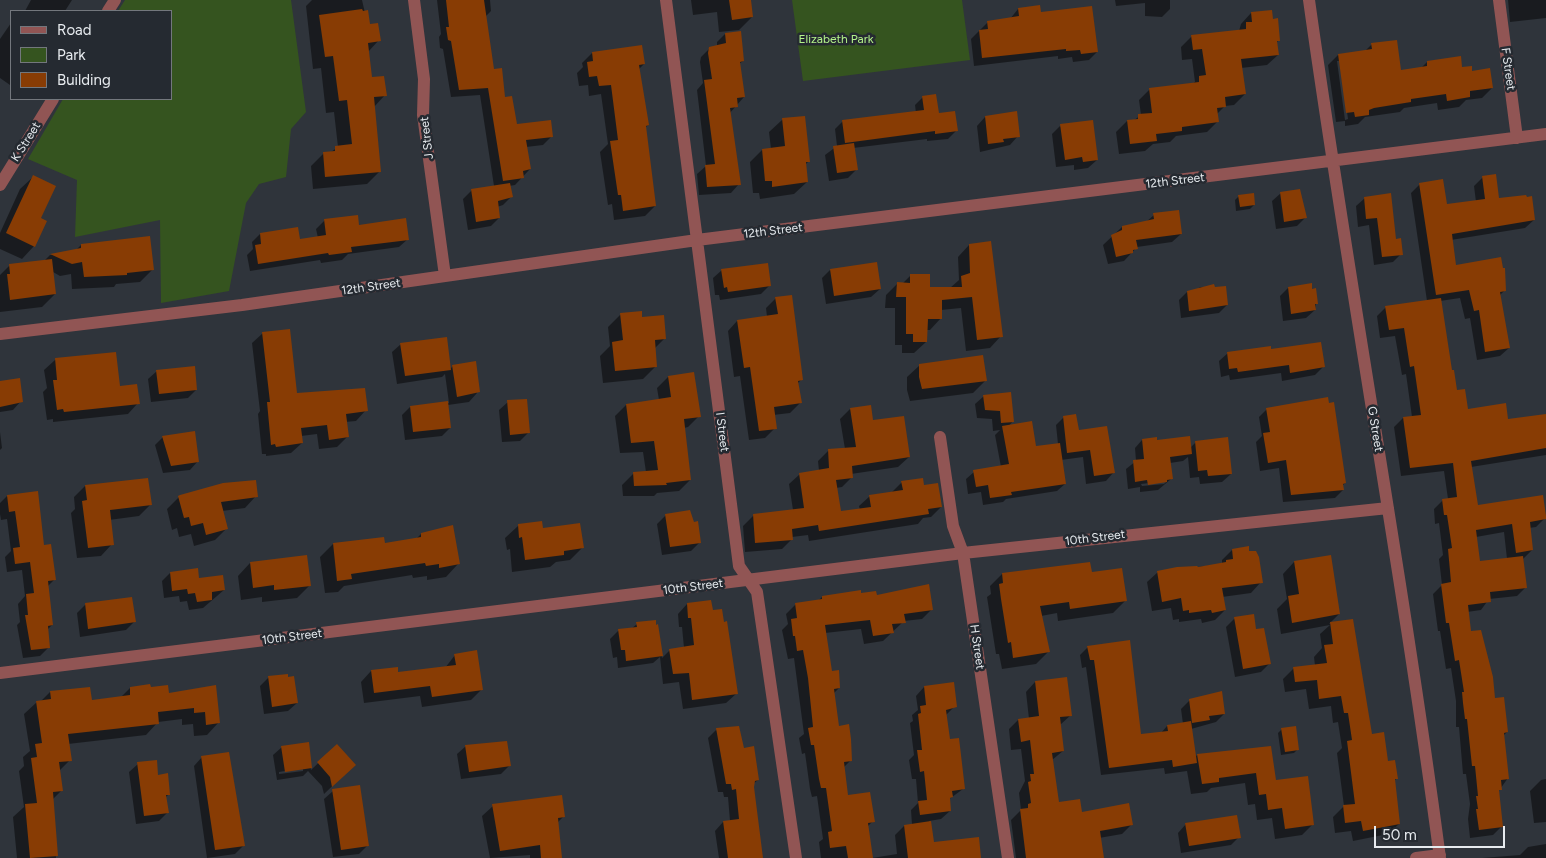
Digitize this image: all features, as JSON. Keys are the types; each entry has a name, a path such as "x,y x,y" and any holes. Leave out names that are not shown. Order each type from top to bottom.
{"street":[{"name":"J Street","path":"414,0 424,78 423,116 445,276"},
{"name":"I Street","path":"666,0 739,566 757,592 796,858"},
{"name":"G Street","path":"1309,0 1331,162 1388,508 1440,856"},
{"name":"F Street","path":"1499,0 1517,138"},
{"name":"K Street","path":"0,185 52,100"},
{"name":"12th Street","path":"0,334 242,305 697,240 1546,134"},
{"name":"H Street","path":"940,437 954,526 964,553 1008,858"},
{"name":"10th Street","path":"0,673 964,553 1388,508"},
{"path":"1416,858 1440,856"}],"green space":[{"path":"125,0 291,0 306,112 291,129 286,177 259,184 246,203 229,291 161,303 160,220 75,237 77,180 28,159 62,100 172,100 172,10 119,10"},
{"name":"Elizabeth Park","path":"792,0 962,0 970,60 803,81"}],"building":[{"path":"446,0 484,0 494,69 502,68 505,97 512,96 517,124 551,120 553,137 526,140 531,169 523,171 524,178 503,181 488,88 459,90 451,41 448,40 446,27 449,27"},
{"path":"729,0 751,0 753,17 732,20"},
{"path":"1040,5 1041,12 1092,6 1098,52 1081,54 1080,50 1066,51 1066,49 982,58 979,30 988,29 987,21 1019,16 1018,8"},
{"path":"362,9 363,11 368,10 370,24 378,23 381,41 368,43 372,77 384,76 387,96 374,97 381,172 325,177 323,152 335,151 335,146 352,144 347,100 339,101 333,56 325,57 319,15"},
{"path":"1272,10 1273,19 1278,18 1280,41 1277,41 1279,55 1241,59 1246,94 1225,97 1226,107 1217,108 1219,122 1182,127 1182,131 1156,134 1157,141 1130,144 1127,120 1138,119 1138,114 1152,113 1149,88 1199,82 1199,76 1206,75 1202,49 1193,50 1191,35 1246,29 1246,22 1252,22 1251,12"},
{"path":"741,31 744,61 740,62 745,97 737,98 738,107 730,108 741,185 707,187 705,165 715,164 704,80 712,79 708,53 709,47 726,43 725,33"},
{"path":"1397,40 1401,70 1427,66 1427,61 1461,56 1462,67 1472,66 1472,71 1490,68 1493,88 1470,91 1470,97 1447,101 1446,94 1411,99 1411,102 1374,108 1369,110 1369,115 1355,117 1354,112 1346,113 1338,54 1372,49 1371,43"},
{"path":"642,45 645,64 639,65 649,125 646,126 656,206 623,211 621,195 618,195 610,141 618,140 611,85 599,86 597,76 589,77 587,62 593,61 592,52"},
{"path":"936,94 939,113 955,111 958,131 935,134 935,131 845,143 842,120 924,110 922,96"},
{"path":"1017,111 1020,137 1003,139 1004,142 988,144 985,116"},
{"path":"805,116 810,162 806,162 808,182 772,187 772,181 765,181 762,149 785,146 782,118"},
{"path":"1093,120 1098,160 1083,162 1082,157 1065,160 1060,124"},
{"path":"854,143 858,170 837,173 833,146"},
{"path":"1496,174 1499,198 1532,196 1535,220 1452,234 1456,265 1501,257 1503,268 1505,268 1506,291 1500,292 1510,348 1485,352 1479,310 1474,311 1469,290 1436,295 1419,183 1443,179 1447,204 1485,199 1482,176"},
{"path":"33,175 56,186 41,218 47,221 35,247 6,233"},
{"path":"510,183 513,197 498,201 500,218 476,222 471,189"},
{"path":"1300,189 1307,218 1284,222 1280,192"},
{"path":"1254,193 1255,205 1240,207 1238,195"},
{"path":"1391,193 1396,239 1401,238 1403,255 1382,257 1377,218 1366,219 1364,197"},
{"path":"1179,210 1182,234 1136,240 1138,249 1133,250 1133,253 1116,257 1111,235 1122,230 1122,226 1154,219 1153,213"},
{"path":"358,215 359,225 406,218 409,240 351,247 352,252 329,255 328,253 258,264 255,245 261,244 260,233 298,227 300,239 326,235 324,219"},
{"path":"150,236 154,270 127,273 127,275 84,277 82,262 72,264 50,254 81,248 81,244"},
{"path":"991,241 1003,337 977,340 972,297 942,300 942,319 928,319 927,342 913,342 913,334 906,334 906,297 896,297 897,282 910,283 910,274 930,274 930,287 962,287 961,276 970,273 969,244"},
{"path":"52,259 56,294 10,300 7,274 10,274 9,264"},
{"path":"877,262 881,289 834,296 830,269"},
{"path":"768,263 771,286 728,292 727,287 724,288 721,269"},
{"path":"1312,283 1312,289 1316,288 1318,304 1315,304 1316,310 1291,314 1288,287"},
{"path":"1214,284 1215,287 1226,286 1228,305 1189,311 1187,291"},
{"path":"792,295 803,380 798,381 802,403 774,407 777,429 759,431 750,367 744,368 737,320 778,314 775,297"},
{"path":"1441,298 1452,370 1454,370 1457,390 1465,389 1468,409 1506,403 1508,419 1546,414 1546,448 1471,461 1478,505 1543,495 1546,516 1546,519 1530,522 1533,550 1516,553 1512,524 1476,530 1480,561 1523,556 1527,588 1490,592 1491,602 1468,605 1471,631 1481,630 1493,677 1495,698 1504,697 1508,732 1504,733 1509,779 1501,780 1502,790 1499,790 1503,827 1479,830 1476,809 1478,809 1476,796 1478,796 1475,766 1472,766 1467,719 1465,719 1462,692 1464,692 1459,660 1455,661 1449,623 1446,623 1441,584 1451,582 1448,549 1452,548 1447,515 1444,515 1442,499 1457,497 1453,463 1410,468 1403,417 1421,415 1414,366 1410,367 1404,328 1389,330 1385,306"},
{"path":"642,311 642,317 664,315 666,339 655,340 657,367 615,371 612,342 623,340 620,313"},
{"path":"290,329 297,393 365,388 368,411 346,414 349,437 329,440 327,425 301,428 303,443 276,447 275,444 271,445 267,402 270,402 262,332"},
{"path":"447,337 451,370 405,376 400,343"},
{"path":"1321,342 1325,367 1290,373 1289,365 1238,372 1237,368 1229,369 1227,352 1271,346 1271,349"},
{"path":"116,352 120,386 137,384 140,404 64,412 63,409 57,410 53,380 57,380 55,358"},
{"path":"983,355 987,381 922,389 919,377 919,364"},
{"path":"476,361 480,392 457,397 452,365"},
{"path":"195,366 197,390 159,394 156,370"},
{"path":"694,372 701,417 684,419 691,480 666,483 667,485 634,486 633,472 658,470 654,441 631,443 626,404 671,397 668,376"},
{"path":"20,378 23,402 0,407 0,381"},
{"path":"1011,392 1014,422 1001,423 1000,411 985,410 983,395"},
{"path":"1328,397 1329,403 1334,402 1346,483 1343,484 1344,490 1291,495 1286,460 1268,463 1263,433 1270,432 1266,408"},
{"path":"527,399 530,433 510,435 507,400"},
{"path":"448,401 451,428 413,432 410,406"},
{"path":"871,405 873,420 904,416 910,457 852,466 853,478 836,480 841,511 871,507 869,495 903,490 901,481 923,478 924,485 938,483 942,507 928,509 929,514 819,531 818,525 792,529 793,540 755,543 753,514 804,508 799,473 829,468 828,449 856,447 850,408"},
{"path":"1076,414 1079,430 1107,426 1115,473 1094,476 1090,450 1067,453 1063,416"},
{"path":"1032,421 1036,446 1060,443 1066,484 1011,492 1012,495 990,498 988,485 976,487 973,470 1009,464 1002,426"},
{"path":"195,431 199,462 171,466 162,436"},
{"path":"1190,436 1192,454 1170,457 1173,479 1167,480 1167,482 1148,485 1147,480 1135,482 1133,460 1144,459 1142,439 1157,437 1157,440"},
{"path":"1228,437 1232,474 1208,476 1207,470 1198,471 1195,441"},
{"path":"148,478 152,505 110,510 114,545 88,548 82,501 87,500 85,485"},
{"path":"256,480 258,497 221,502 228,529 206,535 203,523 191,526 189,517 184,518 178,496 223,483"},
{"path":"38,491 44,545 51,544 56,580 48,581 53,625 48,626 50,648 31,650 25,615 28,615 26,594 34,593 30,562 15,564 13,548 20,547 15,511 9,512 7,495"},
{"path":"690,510 694,522 698,521 701,543 670,547 665,514"},
{"path":"542,521 543,528 580,523 584,548 564,551 564,555 525,560 522,537 519,538 518,524"},
{"path":"453,525 460,564 439,568 439,564 426,566 425,563 351,574 352,579 337,581 333,543 384,537 385,543 421,537 421,533"},
{"path":"1249,546 1249,551 1256,551 1259,557 1263,583 1222,588 1226,610 1212,613 1211,610 1189,613 1189,610 1183,611 1181,598 1162,602 1157,571 1226,562 1226,560 1233,559 1232,549"},
{"path":"307,555 311,586 274,590 274,585 253,588 250,562"},
{"path":"1331,555 1340,614 1292,623 1288,596 1299,594 1294,561"},
{"path":"1090,562 1092,572 1122,568 1127,601 1070,609 1069,602 1040,606 1050,652 1013,658 1011,642 1008,643 999,584 1003,583 1002,573"},
{"path":"198,568 199,578 223,575 225,590 212,592 212,600 197,602 195,593 188,594 187,589 172,591 170,572"},
{"path":"929,584 933,610 904,614 906,623 892,624 894,633 873,636 870,620 825,625 832,671 839,670 840,688 834,689 839,726 849,724 852,761 844,762 848,795 870,792 875,822 868,823 873,858 848,858 846,846 830,848 828,832 832,831 826,788 821,788 814,745 811,745 808,728 813,727 808,678 803,650 797,651 795,636 793,636 791,619 797,618 795,603 822,599 822,596 861,590 861,593 876,591 877,595"},
{"path":"132,597 136,622 88,629 85,603"},
{"path":"711,600 713,610 722,609 724,622 727,621 738,694 692,700 689,673 673,674 669,649 694,645 687,603"},
{"path":"1254,614 1256,629 1264,628 1271,664 1243,669 1234,617"},
{"path":"1353,619 1372,734 1384,732 1388,761 1395,760 1398,779 1395,779 1400,824 1363,831 1361,821 1345,823 1343,805 1355,804 1347,741 1352,740 1348,713 1344,713 1341,696 1319,699 1317,680 1295,682 1293,667 1327,663 1324,645 1333,644 1330,622"},
{"path":"656,620 663,656 626,661 625,650 621,650 618,629 637,627 636,622"},
{"path":"1130,640 1141,734 1168,731 1167,725 1191,721 1197,763 1173,767 1172,760 1109,768 1094,660 1090,660 1087,646"},
{"path":"477,650 483,690 432,697 430,686 374,693 371,670 398,667 398,672 456,665 454,654"},
{"path":"288,674 288,677 294,676 298,703 272,707 268,676"},
{"path":"1067,677 1072,716 1060,717 1064,751 1052,753 1059,802 1080,799 1082,812 1129,803 1133,825 1100,831 1104,858 1026,858 1020,809 1028,808 1028,804 1031,803 1028,782 1031,781 1030,774 1034,774 1030,740 1021,742 1018,719 1039,716 1035,681"},
{"path":"954,682 957,707 946,710 950,739 959,738 965,789 952,791 953,797 950,798 951,811 920,815 918,801 927,800 924,771 920,772 917,750 922,750 918,714 921,713 920,706 926,705 924,686"},
{"path":"150,684 151,687 168,685 169,693 216,685 220,723 206,725 205,712 194,713 194,708 158,712 159,724 68,734 72,761 59,762 63,791 53,792 58,856 30,858 25,804 37,803 31,758 37,757 35,744 42,743 36,701 51,699 50,691 90,687 92,700 130,695 130,687"},
{"path":"1222,691 1225,714 1209,716 1210,720 1192,723 1189,699"},
{"path":"739,726 744,748 754,746 759,780 755,781 754,787 763,858 728,858 723,821 739,819 736,789 732,790 731,784 726,784 716,728"},
{"path":"1296,726 1299,750 1285,752 1281,728"},
{"path":"507,741 511,766 469,772 465,745"},
{"path":"309,742 312,768 285,772 281,746"},
{"path":"337,744 356,765 332,787 330,777 317,762"},
{"path":"1271,746 1276,780 1308,776 1314,825 1285,829 1282,808 1268,810 1266,794 1259,795 1256,773 1219,778 1219,782 1202,784 1197,754"},
{"path":"229,752 245,846 215,850 201,756"},
{"path":"157,760 158,775 168,773 170,795 166,795 169,813 144,816 137,762"},
{"path":"360,785 369,846 341,850 332,789"},
{"path":"562,795 565,817 558,818 562,858 541,858 540,845 500,851 492,804"},
{"path":"1237,815 1241,838 1189,846 1185,823"},
{"path":"931,821 934,842 979,837 981,858 908,858 904,825"}]}
